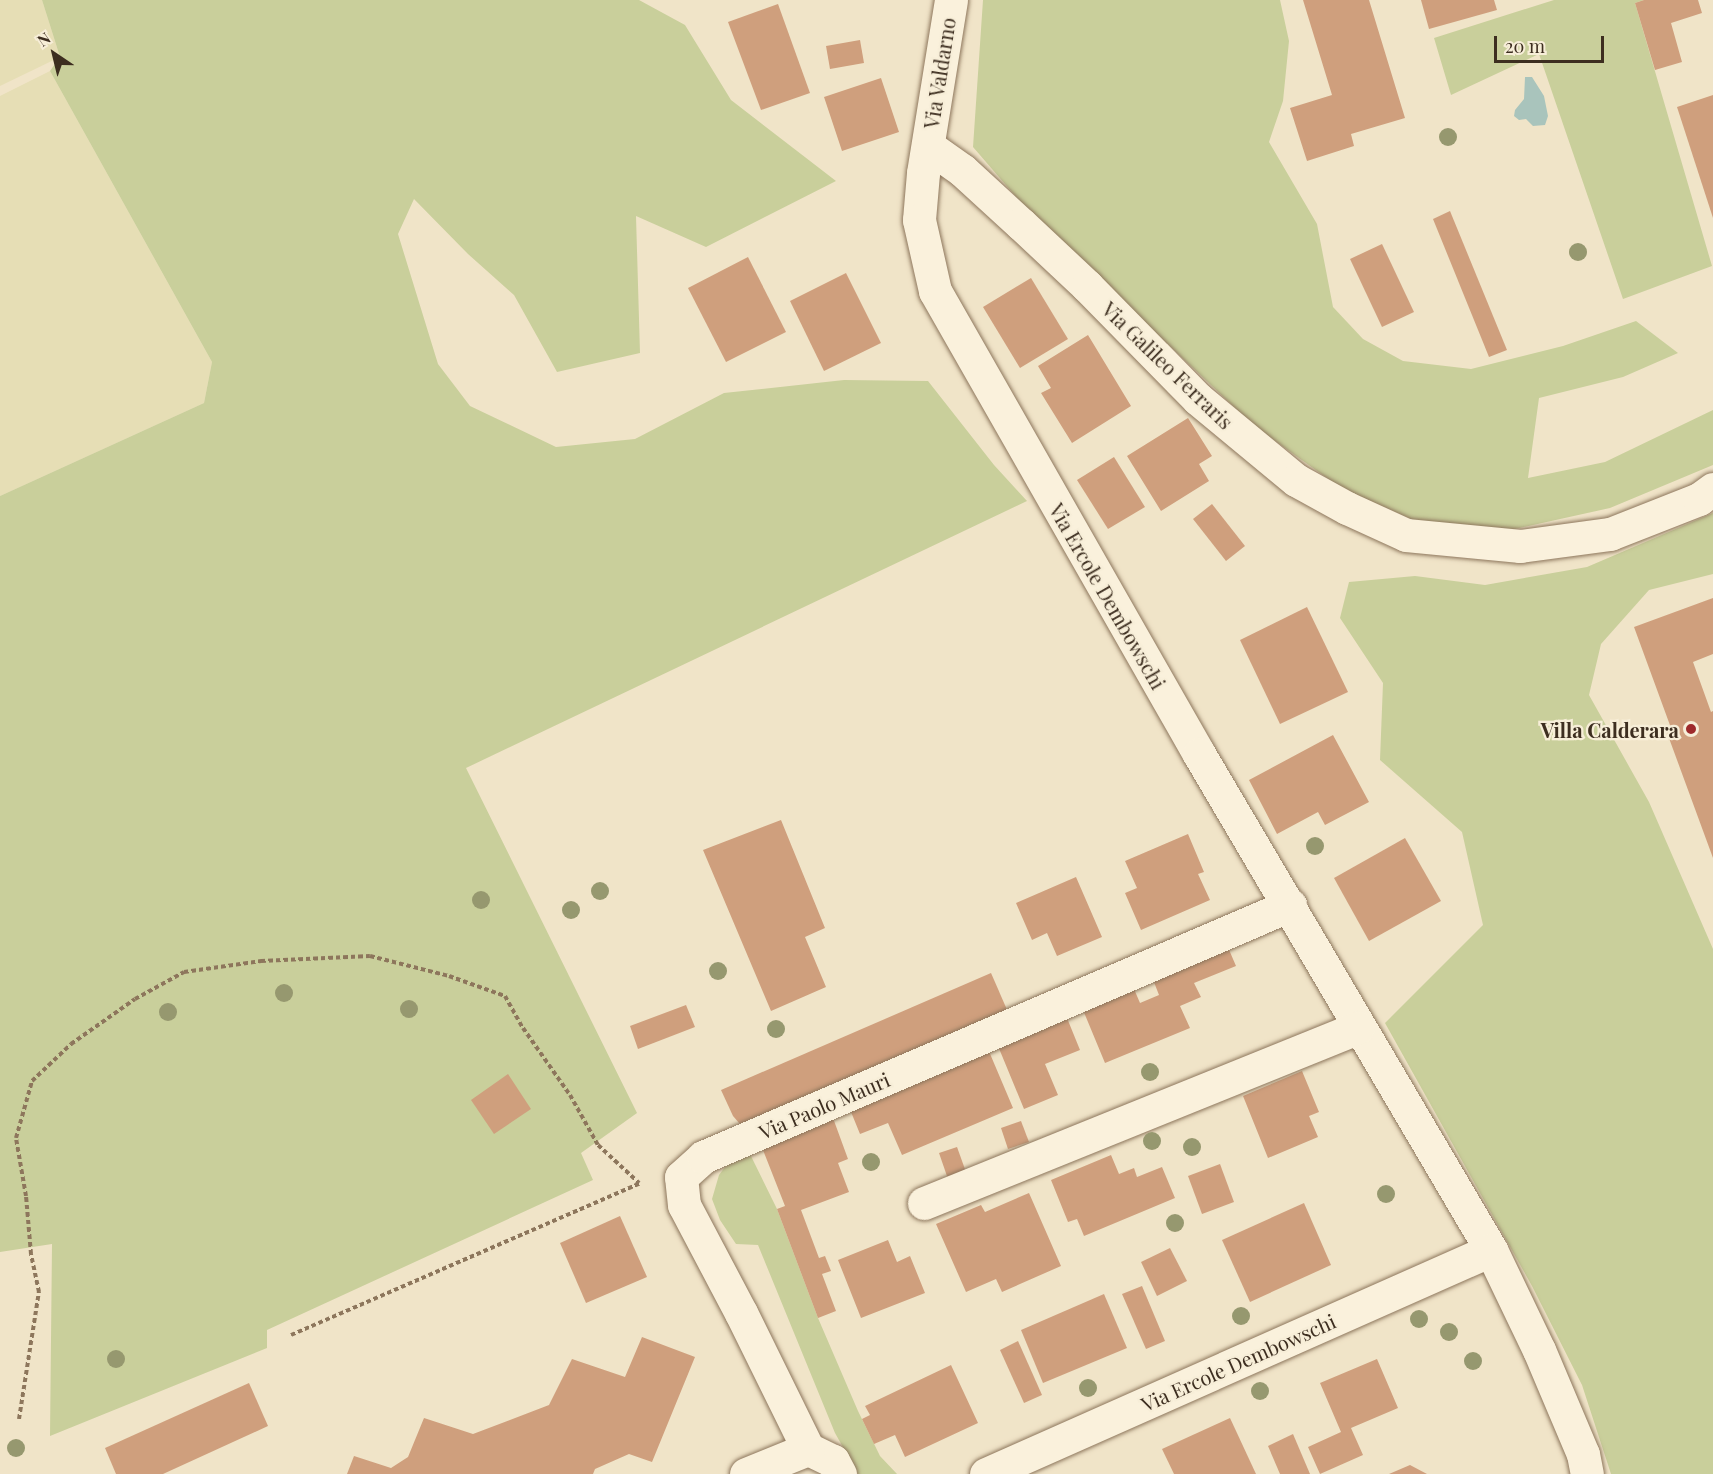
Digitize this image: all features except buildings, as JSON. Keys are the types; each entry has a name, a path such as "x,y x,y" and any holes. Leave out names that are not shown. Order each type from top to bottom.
{"street":[{"name":"Via Valdarno","path":"928,146 951,0"},
{"name":"Via Galileo Ferraris","path":"928,146 962,170 1021,224 1198,399 1296,480 1406,535 1520,546 1610,534 1699,499 1713,489"},
{"name":"Via Ercole Dembowschi","path":"928,146 919,220 935,291 1199,754 1290,905 1358,1028 1491,1250 1539,1350 1583,1454 1587,1474"},
{"name":"Via Paolo Mauri","path":"681,1177 703,1156 1290,905"},
{"path":"924,1203 1358,1028"},
{"path":"681,1177 684,1205 741,1313 808,1449 833,1461 840,1474"},
{"name":"Via Ercole Dembowschi","path":"986,1474 1491,1250"},
{"path":"746,1474 808,1449"}],"path":[{"path":"19,1419 39,1292 31,1254 26,1196 16,1138 32,1081 71,1044 135,999 184,972 261,961 369,956 449,976 505,996 523,1028 570,1095 598,1145 639,1184"},
{"path":"291,1335 639,1184 681,1177"}],"shaded area":[{"path":"0,0 42,0 60,57 0,86"},
{"path":"50,71 212,362 204,403 0,496 0,96"}],"green space":[{"path":"42,0 639,0 685,25 731,100 836,181 706,247 636,216 640,353 557,372 514,295 468,254 414,199 398,234 438,364 470,406 556,447 635,439 724,393 844,380 928,381 994,465 1027,501 466,768 637,1113 581,1153 593,1180 267,1330 267,1348 50,1436 52,1244 0,1252 0,496 204,403 212,362 50,71 60,57"},
{"path":"983,0 1280,0 1289,41 1283,101 1269,142 1317,224 1333,307 1363,339 1403,361 1471,369 1563,346 1636,321 1678,353 1623,377 1539,398 1528,478 1605,462 1713,410 1713,465 1610,508 1501,532 1418,522 1341,488 1253,425 1030,213 973,147"},
{"path":"1554,0 1644,0 1635,3 1712,266 1623,299 1539,54 1451,95 1434,38"},
{"path":"1713,513 1713,574 1649,590 1601,644 1589,695 1649,802 1713,949 1713,1474 1611,1474 1582,1385 1532,1286 1385,1023 1483,925 1462,832 1380,760 1383,683 1340,618 1349,582 1415,576 1485,585 1587,567"},
{"path":"749,1152 777,1209 818,1318 858,1411 880,1456 897,1474 858,1474 835,1433 758,1245 736,1244 720,1220 712,1199 719,1175 731,1159"}],"water":[{"path":"1525,77 1532,77 1544,96 1548,116 1545,125 1533,126 1526,119 1519,120 1514,116 1515,110 1524,99"}],"place":[{"name":"Villa Calderara","path":"1691,729"}]}
